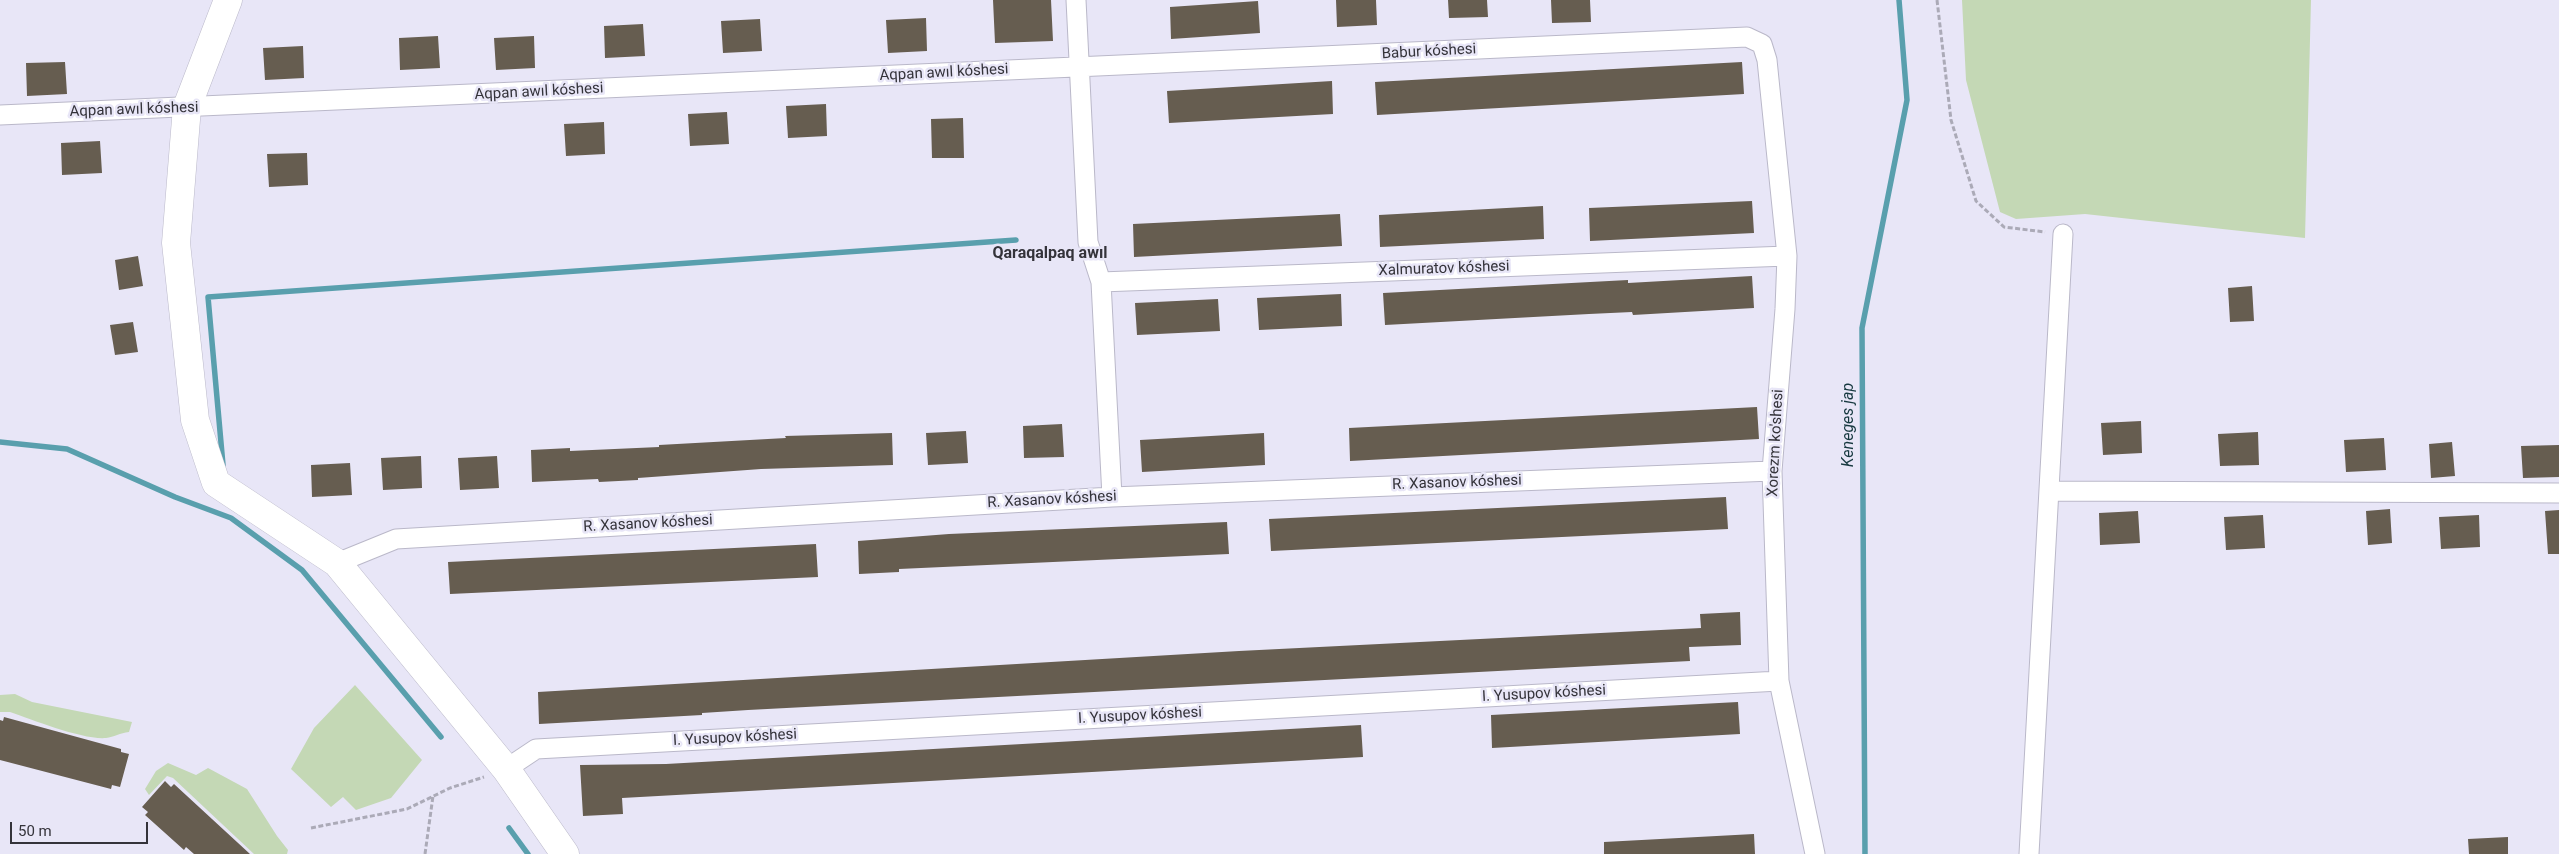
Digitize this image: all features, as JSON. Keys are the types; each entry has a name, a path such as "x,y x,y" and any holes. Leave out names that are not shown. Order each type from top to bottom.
{"street":[{"path":"228,0 187,107 176,243 195,420 216,483 337,563 506,769 565,854"},
{"path":"1076,0 1088,242 1101,282 1112,497"},
{"name":"Babur kóshesi","path":"1078,67 1747,37 1762,44 1767,60"},
{"name":"Xorezm ko'shesi","path":"1767,60 1787,256 1785,309 1772,471 1779,681 1816,854"},
{"name":"Aqpan awıl kóshesi","path":"0,115 1078,67"},
{"path":"2029,854 2063,234"},
{"name":"Xalmuratov kóshesi","path":"1101,282 1787,256"},
{"name":"R. Xasanov kóshesi","path":"337,563 396,539 1112,497 1772,471"},
{"path":"2049,491 2559,493"},
{"name":"I. Yusupov kóshesi","path":"506,769 536,749 1779,681"}],"path":[{"path":"1937,0 1950,120 1976,201 2004,227 2063,234"},
{"path":"311,828 407,809 450,788 506,769"},
{"path":"425,854 433,796"}],"green space":[{"path":"1962,0 2311,0 2305,238 2085,214 2016,219 2000,212 1966,80"},
{"path":"355,685 422,760 391,798 356,810 343,797 331,807 291,769 314,728"},
{"path":"15,694 32,702 132,722 129,732 106,738 85,736 58,729 10,712 0,712 0,695"},
{"path":"168,763 196,775 208,768 247,789 288,850 287,854 254,854 173,778 167,776 149,795 145,789 156,771"}],"building":[{"path":"993,0 1051,0 1053,41 995,43"},
{"path":"1336,0 1376,0 1377,25 1337,27"},
{"path":"1448,0 1487,0 1488,17 1449,18"},
{"path":"1551,0 1590,0 1591,22 1552,23"},
{"path":"1258,1 1260,33 1171,39 1170,7"},
{"path":"926,18 927,51 888,53 886,20"},
{"path":"760,19 762,51 723,53 721,21"},
{"path":"643,24 645,56 605,58 604,26"},
{"path":"438,36 440,68 400,70 399,38"},
{"path":"534,36 535,68 496,70 494,38"},
{"path":"303,46 304,78 265,80 263,48"},
{"path":"65,62 67,94 27,96 26,63"},
{"path":"1742,62 1744,94 1377,115 1375,82"},
{"path":"1332,81 1333,114 1169,123 1167,91"},
{"path":"826,104 827,136 788,138 786,106"},
{"path":"727,112 729,144 690,146 688,114"},
{"path":"963,118 964,158 932,158 931,119"},
{"path":"604,122 605,154 566,156 564,124"},
{"path":"100,141 102,173 62,175 61,143"},
{"path":"307,153 308,185 269,187 267,154"},
{"path":"1752,201 1754,233 1590,241 1589,208"},
{"path":"1543,206 1544,239 1380,247 1379,215"},
{"path":"1340,214 1342,246 1134,257 1133,224"},
{"path":"138,256 143,286 119,290 115,260"},
{"path":"1752,276 1754,308 1633,315 1632,312 1385,325 1383,293 1628,280 1628,283"},
{"path":"2252,286 2254,321 2230,322 2228,288"},
{"path":"1341,294 1342,326 1259,330 1257,298"},
{"path":"1218,299 1220,331 1137,335 1135,303"},
{"path":"133,322 138,352 115,355 110,325"},
{"path":"1757,407 1759,439 1350,461 1349,428"},
{"path":"2141,421 2142,453 2103,455 2101,423"},
{"path":"1062,424 1064,457 1024,458 1023,426"},
{"path":"966,431 968,463 928,465 926,433"},
{"path":"2258,432 2259,465 2220,466 2218,434"},
{"path":"892,433 893,465 761,469 599,482 598,479 532,482 531,450 570,448 570,451 659,447 659,445 786,438 785,436"},
{"path":"1264,433 1265,465 1142,472 1140,440"},
{"path":"2384,438 2386,470 2346,472 2344,440"},
{"path":"2452,442 2455,476 2431,478 2429,444"},
{"path":"2559,445 2559,477 2523,478 2521,446"},
{"path":"421,456 422,488 383,490 381,458"},
{"path":"497,456 499,488 460,490 458,458"},
{"path":"350,463 352,495 312,497 311,465"},
{"path":"1726,497 1728,529 1271,551 1269,519"},
{"path":"2390,509 2392,543 2368,545 2366,511"},
{"path":"2559,510 2559,554 2548,554 2545,511"},
{"path":"2138,511 2140,543 2100,545 2099,513"},
{"path":"2263,515 2265,548 2226,550 2224,517"},
{"path":"2479,515 2480,547 2441,549 2439,517"},
{"path":"1227,522 1229,554 899,569 899,572 859,574 858,541 949,534"},
{"path":"816,544 818,577 450,594 448,562"},
{"path":"1740,612 1741,645 1689,647 1690,661 748,710 702,713 702,715 539,724 538,692 1239,651 1701,628 1700,614"},
{"path":"1738,702 1740,734 1492,748 1491,715"},
{"path":"4,717 121,749 121,752 129,754 120,787 112,785 111,789 0,760 0,720 3,721"},
{"path":"1361,725 1363,757 622,798 623,814 583,816 580,765 666,764"},
{"path":"165,781 171,787 174,784 250,854 194,854 186,847 184,850 145,815 148,812 142,807"},
{"path":"1754,834 1755,854 1604,854 1604,842"},
{"path":"2508,837 2508,854 2469,854 2468,839"}],"waterway":[{"name":"Keneges jap","path":"1865,854 1862,328 1907,100 1899,0"},
{"path":"223,465 208,297 1016,240"},
{"path":"0,442 67,449 175,497 231,518 302,570 441,737"},
{"path":"509,828 528,854"}],"district":[{"name":"Qaraqalpaq awıl","path":"1050,254"}]}
